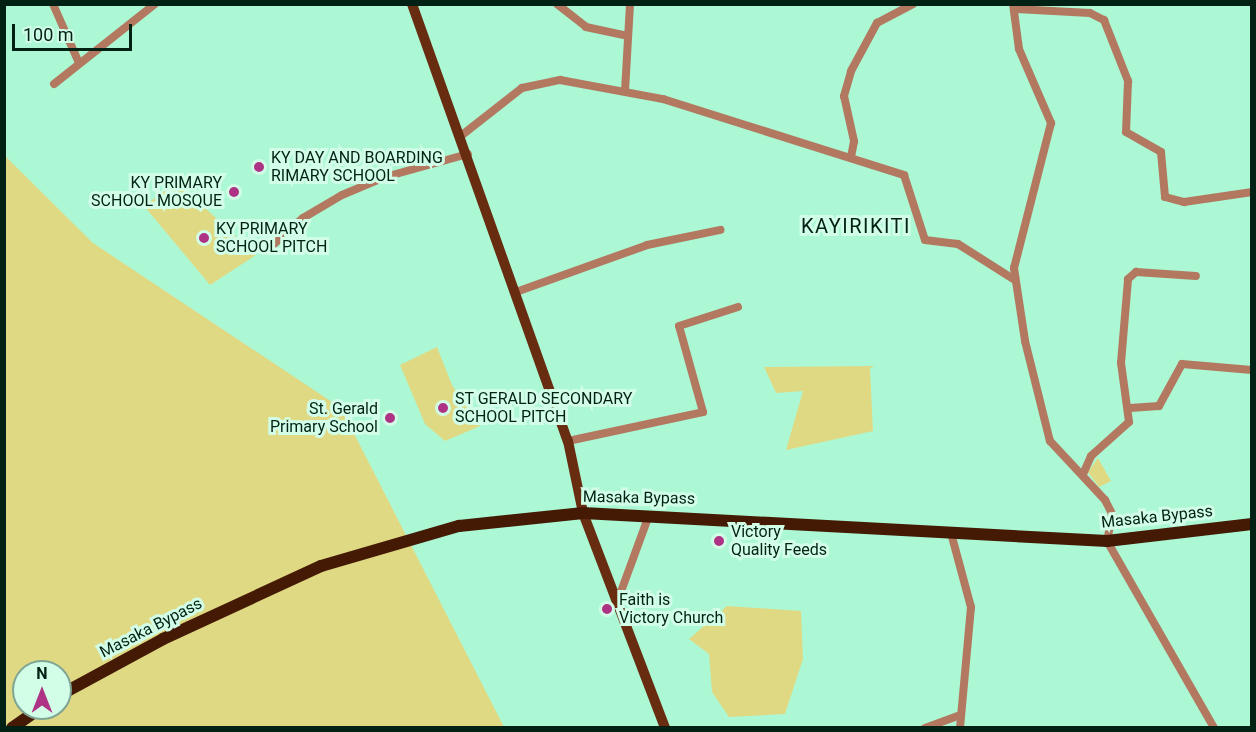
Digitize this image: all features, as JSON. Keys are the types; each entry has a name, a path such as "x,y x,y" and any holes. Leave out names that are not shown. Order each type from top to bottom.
{"highway":[{"name":"Masaka Bypass","path":"72,688 163,639 321,566 459,526 583,513 1107,541 1251,524"}],"main road":[{"path":"412,4 462,135 568,441 583,513 619,597 665,728"}],"street":[{"path":"53,4 79,63"},
{"path":"54,84 155,4"},
{"path":"557,4 586,27 625,35"},
{"path":"625,91 629,70 625,35 630,4"},
{"path":"851,157 854,141 844,96 851,71 877,23 912,4"},
{"path":"1214,728 1107,541 1112,514 1084,472 1050,441 1015,280 1034,174 1051,138 1046,106 1017,40 1014,7 1090,13 1104,20 1128,81 1126,132 1161,152 1165,197 1184,202 1251,192"},
{"path":"462,135 531,86 560,80 625,91 851,157 904,175 925,240 958,244 1015,280"},
{"path":"274,244 303,218 342,195 386,177 468,154"},
{"path":"516,291 647,246 720,230"},
{"path":"1084,472 1091,456 1125,429 1130,408 1121,363 1128,279 1136,272 1196,276"},
{"path":"568,441 704,412 679,326 738,307"},
{"path":"1130,408 1160,406 1182,364 1251,370"},
{"path":"619,597 649,515"},
{"path":"951,533 971,607 960,728"},
{"path":"924,728 960,715"}],"shaded area":[{"path":"4,155 93,243 341,408 504,727 5,727"},
{"name":"KY PRIMARY SCHOOL PITCH","path":"177,182 256,255 210,285 144,206"},
{"name":"ST GERALD SECONDARY SCHOOL PITCH","path":"437,347 452,385 480,426 445,441 425,424 400,365"},
{"path":"875,366 870,368 873,431 786,450 803,391 776,393 764,367"},
{"path":"1098,458 1111,481 1099,487 1088,472"},
{"path":"727,606 801,611 803,659 785,714 729,717 712,692 709,654 689,639"}],"place":[{"name":"KY DAY AND BOARDING RIMARY SCHOOL","path":"259,167"},
{"name":"KY PRIMARY SCHOOL MOSQUE","path":"234,192"},
{"name":"KY PRIMARY SCHOOL PITCH","path":"204,238"},
{"name":"ST GERALD SECONDARY SCHOOL PITCH","path":"443,408"},
{"name":"St. Gerald Primary School","path":"390,418"},
{"name":"Victory Quality Feeds","path":"719,541"},
{"name":"Faith is Victory Church","path":"607,609"}],"district":[{"name":"KAYIRIKITI","path":"856,226"}]}
